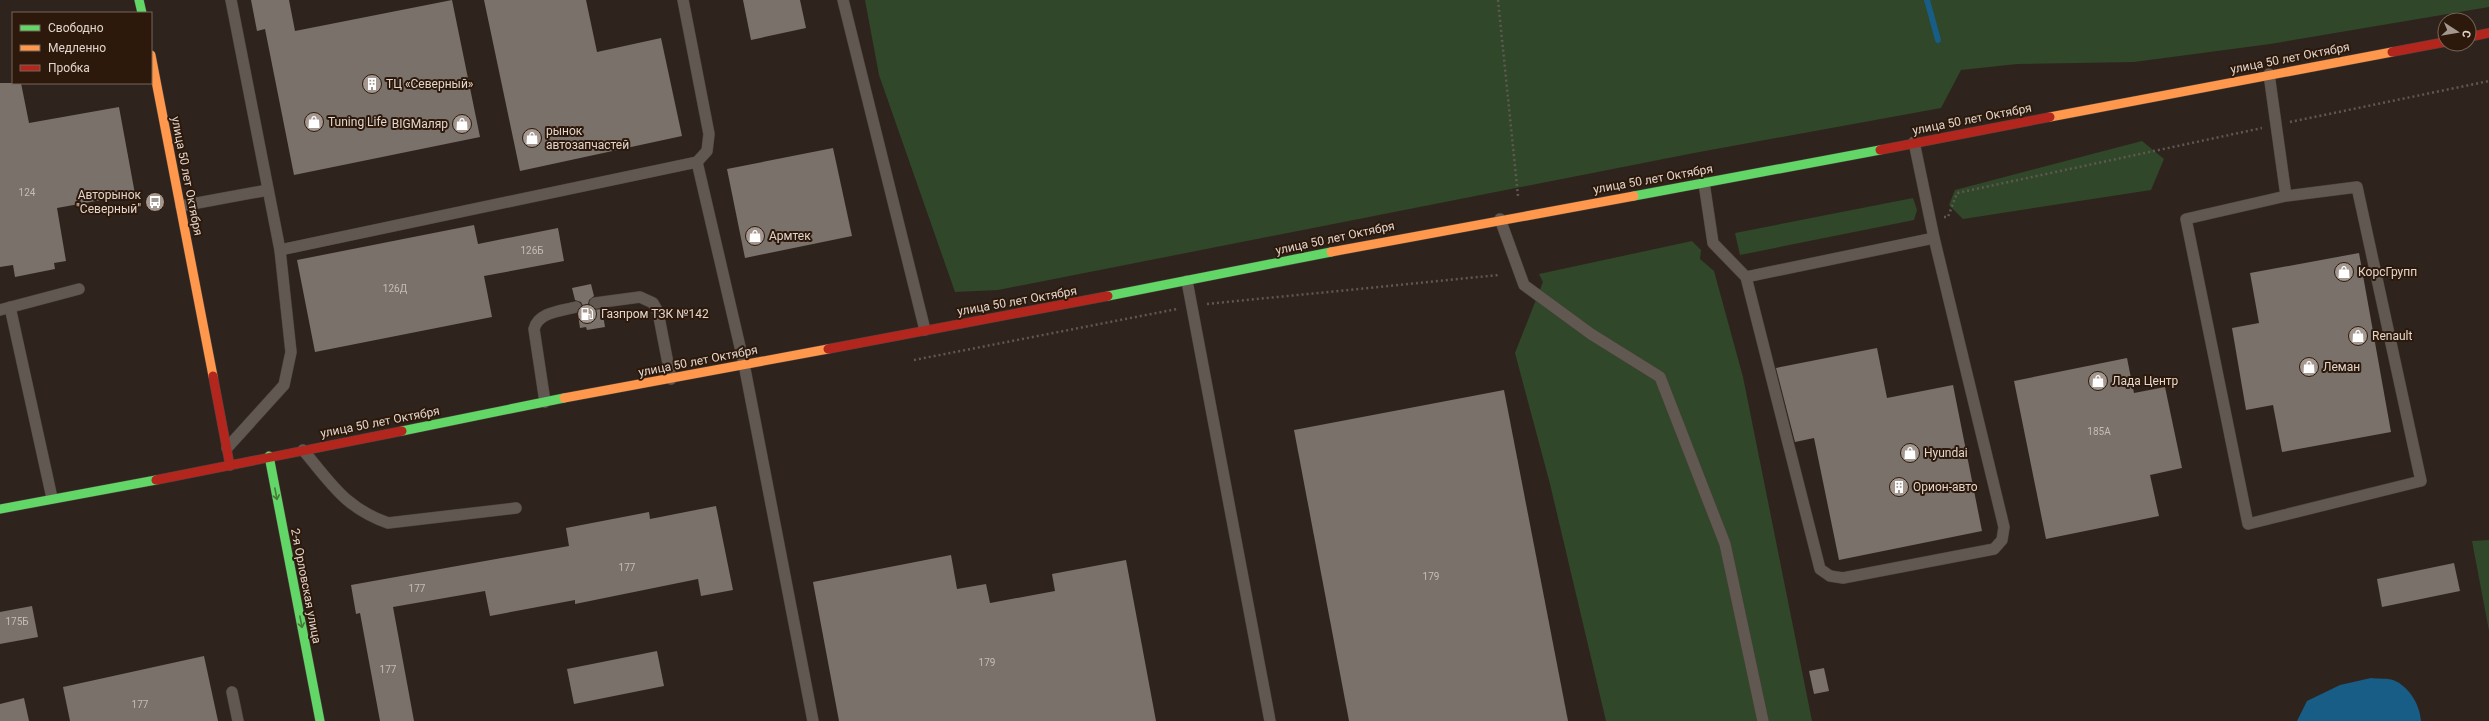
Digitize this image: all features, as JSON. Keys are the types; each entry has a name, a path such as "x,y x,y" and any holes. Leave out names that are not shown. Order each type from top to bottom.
{"main road":[{"path":"139,0 142,12"},
{"path":"2477,35 2489,33"},
{"name":"улица 50 лет Октября","path":"0,509 52,498 230,466 269,456 545,402 671,380 744,364 1187,281 1500,218 1704,183 2269,74 2437,43"},
{"name":"улица 50 лет Октября","path":"152,60 230,466"},
{"name":"2-я Орловская улица","path":"269,456 320,721"}],"lane":[{"path":"227,448 284,384 291,352 280,250 231,0"},
{"path":"280,250 697,162 707,150 709,134 683,0"},
{"path":"843,0 925,330"},
{"path":"2269,74 2286,196"},
{"path":"1704,183 1706,209 1712,235 1712,243 1746,277 1820,569 1830,576 1843,578 1994,549 2002,540 2004,527 1934,238 1923,175 1914,142"},
{"path":"697,162 744,364 813,721"},
{"path":"2357,187 2421,481 2248,524 2186,219 2286,196 2357,187"},
{"path":"181,206 268,190"},
{"path":"1500,218 1524,285 1591,334 1660,377 1725,544 1764,721"},
{"path":"1746,277 1934,238"},
{"path":"1187,281 1270,721"},
{"path":"52,498 5,308 79,289"},
{"path":"595,303 640,297 653,303 658,312 671,380"},
{"path":"545,402 534,329 536,322 540,317 576,307"},
{"path":"302,450 350,505 369,516 388,522 516,508"},
{"path":"232,692 238,721"}],"path":[{"path":"1498,0 1520,215"},
{"path":"1929,215 1948,216 1957,193 2489,81"}],"green space":[{"path":"865,0 2489,0 2489,7 2459,12 2437,12 2437,16 2270,44 2134,62 2017,64 1961,70 1941,108 1694,153 998,290 955,292 879,75"},
{"path":"2142,141 2164,159 2151,190 1963,219 1949,205 1955,190"},
{"path":"1913,198 1917,210 1914,220 1740,255 1735,233"},
{"path":"1692,241 1701,250 1700,259 1714,271 1743,377 1812,721 1606,721 1550,484 1515,353 1543,282 1539,274"},
{"path":"2489,540 2489,631 2472,541"}],"water":[{"path":"2371,678 2391,679 2409,691 2416,703 2421,721 2297,721 2307,701 2340,685"}],"building":[{"name":"ТЦ «Северный»","path":"251,0 289,0 295,31 452,0 480,137 294,175 265,29 257,31"},
{"path":"484,0 586,0 597,52 661,38 682,136 520,171"},
{"path":"743,0 800,0 806,28 751,40"},
{"path":"0,83 21,84 29,123 119,107 135,194 57,208 66,261 54,263 55,269 15,277 13,265 0,267"},
{"path":"833,148 852,236 745,258 727,169"},
{"path":"474,225 478,244 558,228 564,261 484,276 492,317 315,352 297,260"},
{"name":"Леман","path":"2359,253 2391,432 2282,452 2273,405 2246,410 2232,328 2259,323 2250,273"},
{"path":"591,284 594,296 589,300 588,304 593,310 602,309 605,327 587,330 586,327 580,328 578,314 581,312 583,306 581,302 575,300 572,288"},
{"name":"Орион-авто","path":"1877,348 1887,398 1953,385 1982,531 1839,560 1814,438 1795,442 1776,368"},
{"path":"2127,358 2134,393 2165,387 2182,468 2150,475 2159,516 2046,539 2014,381"},
{"path":"1504,390 1568,721 1349,721 1294,430"},
{"path":"716,506 733,590 701,596 698,579 575,604 575,600 490,616 485,591 393,607 414,721 380,721 360,613 356,614 351,585 569,546 566,528 649,512 650,519"},
{"path":"951,555 957,589 986,584 990,603 1055,591 1052,574 1126,560 1156,721 839,721 813,582"},
{"path":"2454,563 2460,591 2382,607 2377,579"},
{"path":"32,606 38,637 0,644 0,612"},
{"path":"657,651 664,686 574,704 567,669"},
{"path":"204,656 218,721 70,721 63,687"},
{"path":"1824,668 1829,691 1814,694 1809,671"},
{"path":"24,698 29,721 0,721 0,704"}],"waterway":[{"path":"1927,0 1938,40"}],"traffic: fast":[{"path":"139,0 142,12"},
{"path":"1634,196 1880,150"},
{"path":"1108,296 1331,252"},
{"path":"402,431 564,398"},
{"path":"269,456 320,721"},
{"path":"0,509 156,480"}],"traffic: slow":[{"path":"2050,117 2392,52"},
{"path":"152,60 213,376"},
{"path":"1331,252 1634,196"},
{"path":"564,398 828,349"}],"traffic: jam":[{"path":"2477,35 2489,33"},
{"path":"2392,52 2437,44"},
{"path":"1880,150 2050,117"},
{"path":"828,349 1108,296"},
{"path":"213,376 230,466"},
{"path":"156,480 402,431"}],"place":[{"name":"ТЦ «Северный»","path":"372,84"},
{"name":"Tuning Life","path":"314,122"},
{"name":"BIGМаляр","path":"462,124"},
{"name":"рынок автозапчастей","path":"532,138"},
{"name":"Авторынок \"Северный\"","path":"155,202"},
{"name":"Армтек","path":"755,236"},
{"name":"КорсГрупп","path":"2344,272"},
{"name":"Газпром ТЗК №142","path":"587,314"},
{"name":"Renault","path":"2358,336"},
{"name":"Леман","path":"2309,367"},
{"name":"Лада Центр","path":"2098,381"},
{"name":"Hyundai","path":"1910,453"},
{"name":"Орион-авто","path":"1899,487"}]}
